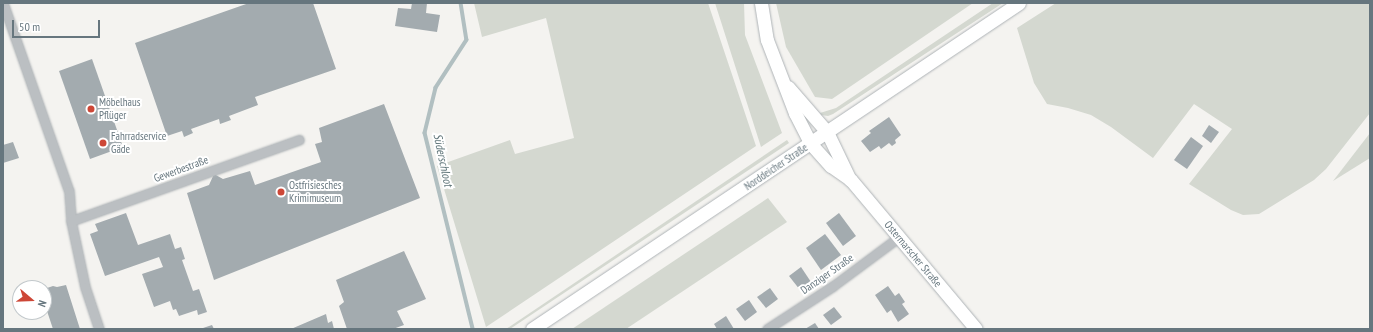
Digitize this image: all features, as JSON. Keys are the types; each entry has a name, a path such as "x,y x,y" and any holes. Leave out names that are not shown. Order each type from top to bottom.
{"main road":[{"name":"Ostermarscher Straße","path":"761,3 767,40 795,113 810,143 831,166 851,180"},
{"name":"Norddeicher Straße","path":"532,329 1019,3"},
{"name":"Ostermarscher Straße","path":"783,81 827,132 851,180 976,329"}],"street":[{"path":"3,3 69,191 71,222 85,287 99,329"},
{"name":"Gewerbestraße","path":"71,222 299,140"},
{"name":"Danziger Straße","path":"767,329 833,286 899,237"}],"shaded area":[{"path":"474,3 708,3 756,146 486,327 437,166 510,140 515,154 574,138 546,18 482,37"},
{"path":"715,3 744,3 745,35 782,133 761,147"},
{"path":"776,3 973,3 832,99 815,97 786,47"},
{"path":"993,3 1003,3 833,114 828,116 821,115 820,113 836,108"},
{"path":"1056,3 1370,3 1370,113 1326,169 1314,180 1259,214 1243,215 1231,210 1189,184 1232,129 1194,104 1153,158 1111,127 1091,115 1068,108 1047,104 1034,83 1017,28"},
{"path":"1370,133 1370,158 1333,181"},
{"path":"787,140 789,143 510,329 506,329"},
{"path":"768,198 787,222 626,329 572,329"}],"building":[{"path":"249,3 313,3 336,69 255,97 258,105 229,116 231,120 220,124 219,119 191,129 193,133 184,137 182,131 167,136 135,43"},
{"path":"412,3 427,3 426,13 440,15 437,32 395,26 398,8 411,9"},
{"name":"Möbelhaus Pflüger","path":"92,59 123,147 90,159 59,71"},
{"path":"384,104 420,198 214,280 187,193 209,185 214,174 223,179 250,171 255,185 321,162 315,144 322,142 319,128"},
{"path":"889,117 901,135 895,140 896,143 892,146 889,143 881,149 879,146 870,152 861,141 871,133 869,131"},
{"path":"1209,125 1219,132 1211,143 1202,136"},
{"path":"1191,137 1203,146 1187,169 1174,160"},
{"path":"13,142 19,158 3,163 3,145"},
{"path":"126,213 138,245 170,234 175,249 181,247 185,259 182,260 193,291 199,289 207,312 198,315 197,310 179,316 176,309 173,310 170,301 154,307 142,274 163,267 159,257 105,276 90,234 98,231 95,224"},
{"path":"839,213 856,236 843,246 826,223"},
{"path":"825,234 841,255 821,270 806,248"},
{"path":"404,251 426,299 397,311 404,325 393,329 347,329 339,306 344,302 336,280"},
{"path":"801,267 811,282 800,290 789,276"},
{"path":"66,285 80,329 53,329 50,320 52,320 52,286"},
{"path":"888,286 895,296 899,293 905,302 902,304 909,314 898,322 891,310 887,313 875,295"},
{"path":"770,288 778,299 766,308 757,297"},
{"path":"749,300 757,312 745,321 736,309"},
{"path":"834,307 842,317 831,325 823,315"},
{"path":"326,314 328,323 332,321 334,329 291,329"},
{"path":"726,316 734,329 717,329 714,324"},
{"path":"815,323 819,329 805,329"},
{"path":"212,325 214,329 200,329"}],"waterway":[{"name":"Süderschloot","path":"461,3 467,40 436,88 425,133 473,329"}],"place":[{"name":"Möbelhaus Pflüger","path":"91,109"},
{"name":"Fahrradservice Gäde","path":"103,143"},
{"name":"Ostfrisiesches Krimimuseum","path":"281,192"}]}
